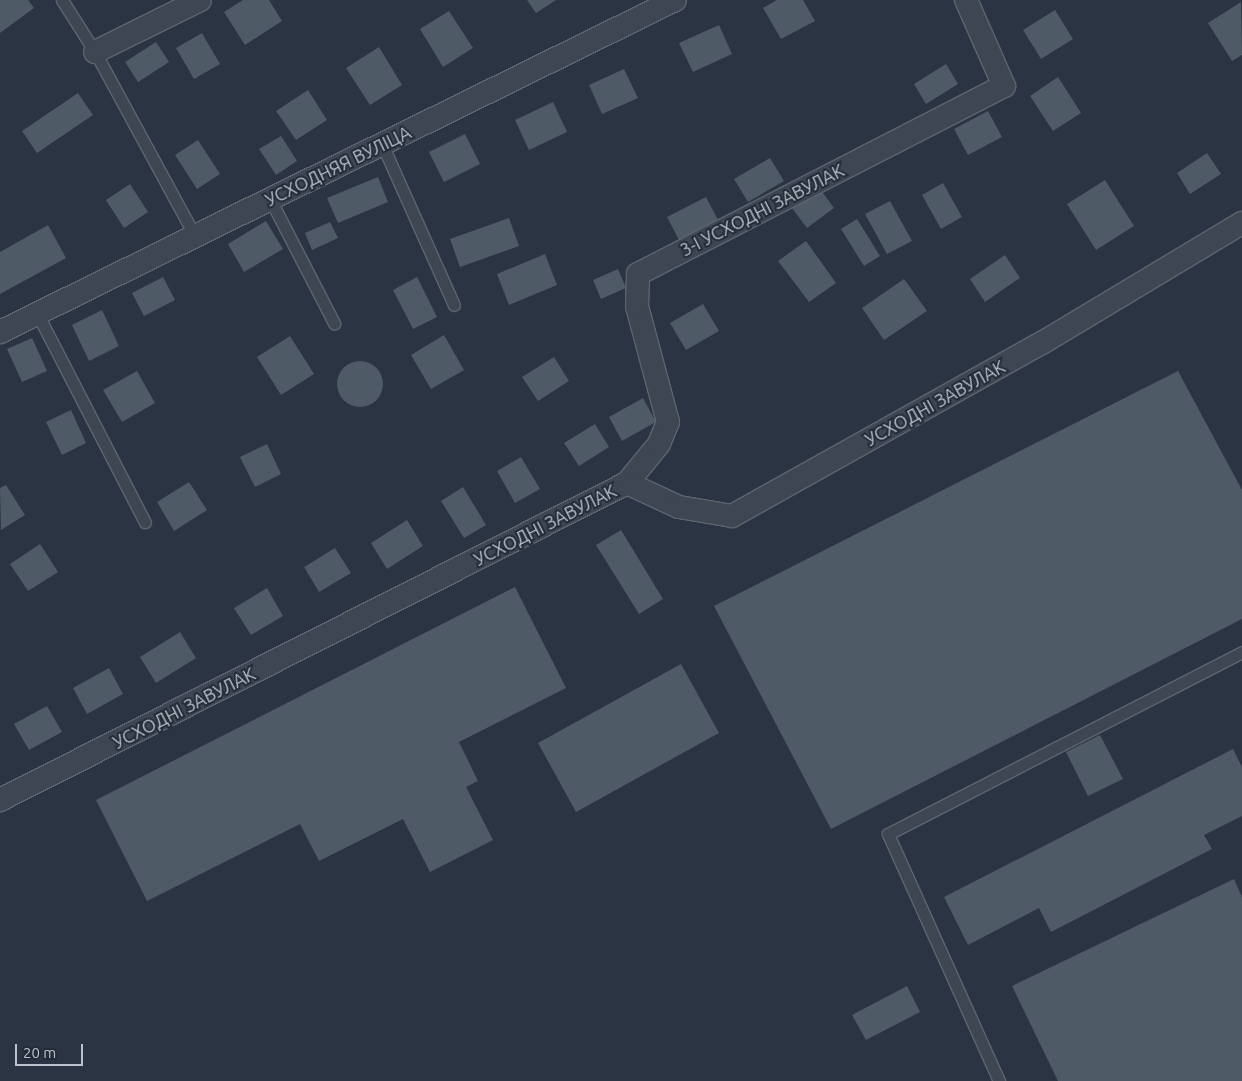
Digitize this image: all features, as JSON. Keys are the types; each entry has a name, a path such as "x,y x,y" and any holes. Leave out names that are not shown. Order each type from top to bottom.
{"street":[{"path":"95,52 200,0"},
{"name":"УСХОДНЯЯ ВУЛІЦА","path":"0,332 38,315 675,0"},
{"name":"3-І УСХОДНІ ЗАВУЛАК","path":"627,484 659,444 668,422 637,306 638,274 1004,86 966,0"},
{"name":"УСХОДНІ ЗАВУЛАК","path":"0,800 627,484 679,507 732,516 1042,343 1242,224"}],"lane":[{"path":"62,0 95,52 195,236"},
{"path":"382,144 454,305"},
{"path":"270,199 334,323"},
{"path":"38,315 145,522"},
{"path":"999,1081 888,834 1242,652"}],"building":[{"path":"0,0 28,0 34,8 0,33"},
{"path":"243,0 269,0 282,21 245,45 224,12"},
{"path":"527,0 556,0 536,13"},
{"path":"777,0 803,0 815,21 781,39 763,8"},
{"path":"1241,2 1242,55 1232,61 1208,23"},
{"path":"1055,10 1073,39 1041,59 1023,30"},
{"path":"449,11 473,48 443,67 420,29"},
{"path":"719,25 732,54 693,72 679,43"},
{"path":"202,33 220,64 194,79 176,48"},
{"path":"156,42 169,62 138,82 125,62"},
{"path":"379,47 402,85 370,105 346,68"},
{"path":"946,64 958,84 926,104 914,84"},
{"path":"624,69 638,98 602,114 589,85"},
{"path":"1058,77 1081,113 1053,131 1030,96"},
{"path":"308,90 327,120 296,140 276,111"},
{"path":"78,93 93,115 37,153 22,131"},
{"path":"553,102 567,132 529,150 515,120"},
{"path":"988,111 1002,137 968,155 954,129"},
{"path":"465,134 480,164 444,182 429,152"},
{"path":"281,136 297,161 276,175 259,149"},
{"path":"198,140 220,174 197,189 175,155"},
{"path":"1207,153 1221,174 1190,194 1177,173"},
{"path":"770,158 784,181 748,202 734,179"},
{"path":"378,177 388,202 338,223 327,198"},
{"path":"1105,180 1134,226 1096,250 1067,204"},
{"path":"943,183 962,217 941,229 922,195"},
{"path":"130,184 148,212 124,228 106,200"},
{"path":"820,189 834,208 807,228 792,208"},
{"path":"706,197 718,220 679,240 667,217"},
{"path":"890,201 912,241 887,254 865,214"},
{"path":"509,218 519,246 460,267 450,239"},
{"path":"857,219 880,256 864,266 841,229"},
{"path":"266,221 283,249 244,272 228,244"},
{"path":"330,222 338,238 312,250 305,233"},
{"path":"48,225 66,258 0,294 0,252"},
{"path":"806,241 836,283 809,302 778,261"},
{"path":"545,254 557,285 509,305 497,274"},
{"path":"1005,255 1020,278 985,302 970,279"},
{"path":"618,269 626,288 601,299 593,280"},
{"path":"163,277 175,300 144,316 132,293"},
{"path":"417,277 437,317 413,329 393,290"},
{"path":"904,279 927,311 884,340 862,308"},
{"path":"703,304 719,331 686,350 670,323"},
{"path":"102,310 119,346 89,361 72,325"},
{"path":"444,335 464,370 431,389 411,355"},
{"path":"290,336 314,374 281,395 257,357"},
{"path":"32,338 47,371 22,382 7,349"},
{"path":"554,357 569,381 538,401 522,377"},
{"path":"360,361 373,365 379,371 383,384 379,397 373,403 360,407 347,403 341,397 337,384 341,371 347,365"},
{"path":"137,371 155,403 122,422 103,390"},
{"path":"1178,371 1242,490 1242,619 831,829 714,606"},
{"path":"643,398 656,422 622,441 609,417"},
{"path":"71,410 86,443 62,455 46,422"},
{"path":"595,424 609,447 579,466 564,443"},
{"path":"267,444 281,474 255,487 240,457"},
{"path":"521,457 540,489 515,503 497,471"},
{"path":"189,482 207,510 174,531 157,502"},
{"path":"6,485 25,515 1,530 0,488"},
{"path":"463,487 486,525 464,538 441,501"},
{"path":"407,520 423,546 387,569 371,543"},
{"path":"621,530 663,599 639,614 596,545"},
{"path":"40,544 58,572 28,591 10,564"},
{"path":"335,548 351,573 319,592 304,567"},
{"path":"515,587 566,688 459,742 478,781 466,787 493,840 430,872 403,819 319,861 300,824 147,901 96,800"},
{"path":"267,588 283,616 251,635 234,608"},
{"path":"180,632 196,658 156,683 140,657"},
{"path":"681,664 719,733 576,812 538,743"},
{"path":"109,668 123,694 87,714 73,688"},
{"path":"47,706 62,732 29,750 14,724"},
{"path":"1100,735 1123,779 1088,796 1066,752"},
{"path":"1233,749 1242,767 1242,816 1204,835 1212,849 1051,932 1039,908 968,945 944,897"},
{"path":"1234,879 1242,897 1242,1081 1058,1081 1012,986"},
{"path":"907,986 920,1012 866,1040 852,1015"}]}
